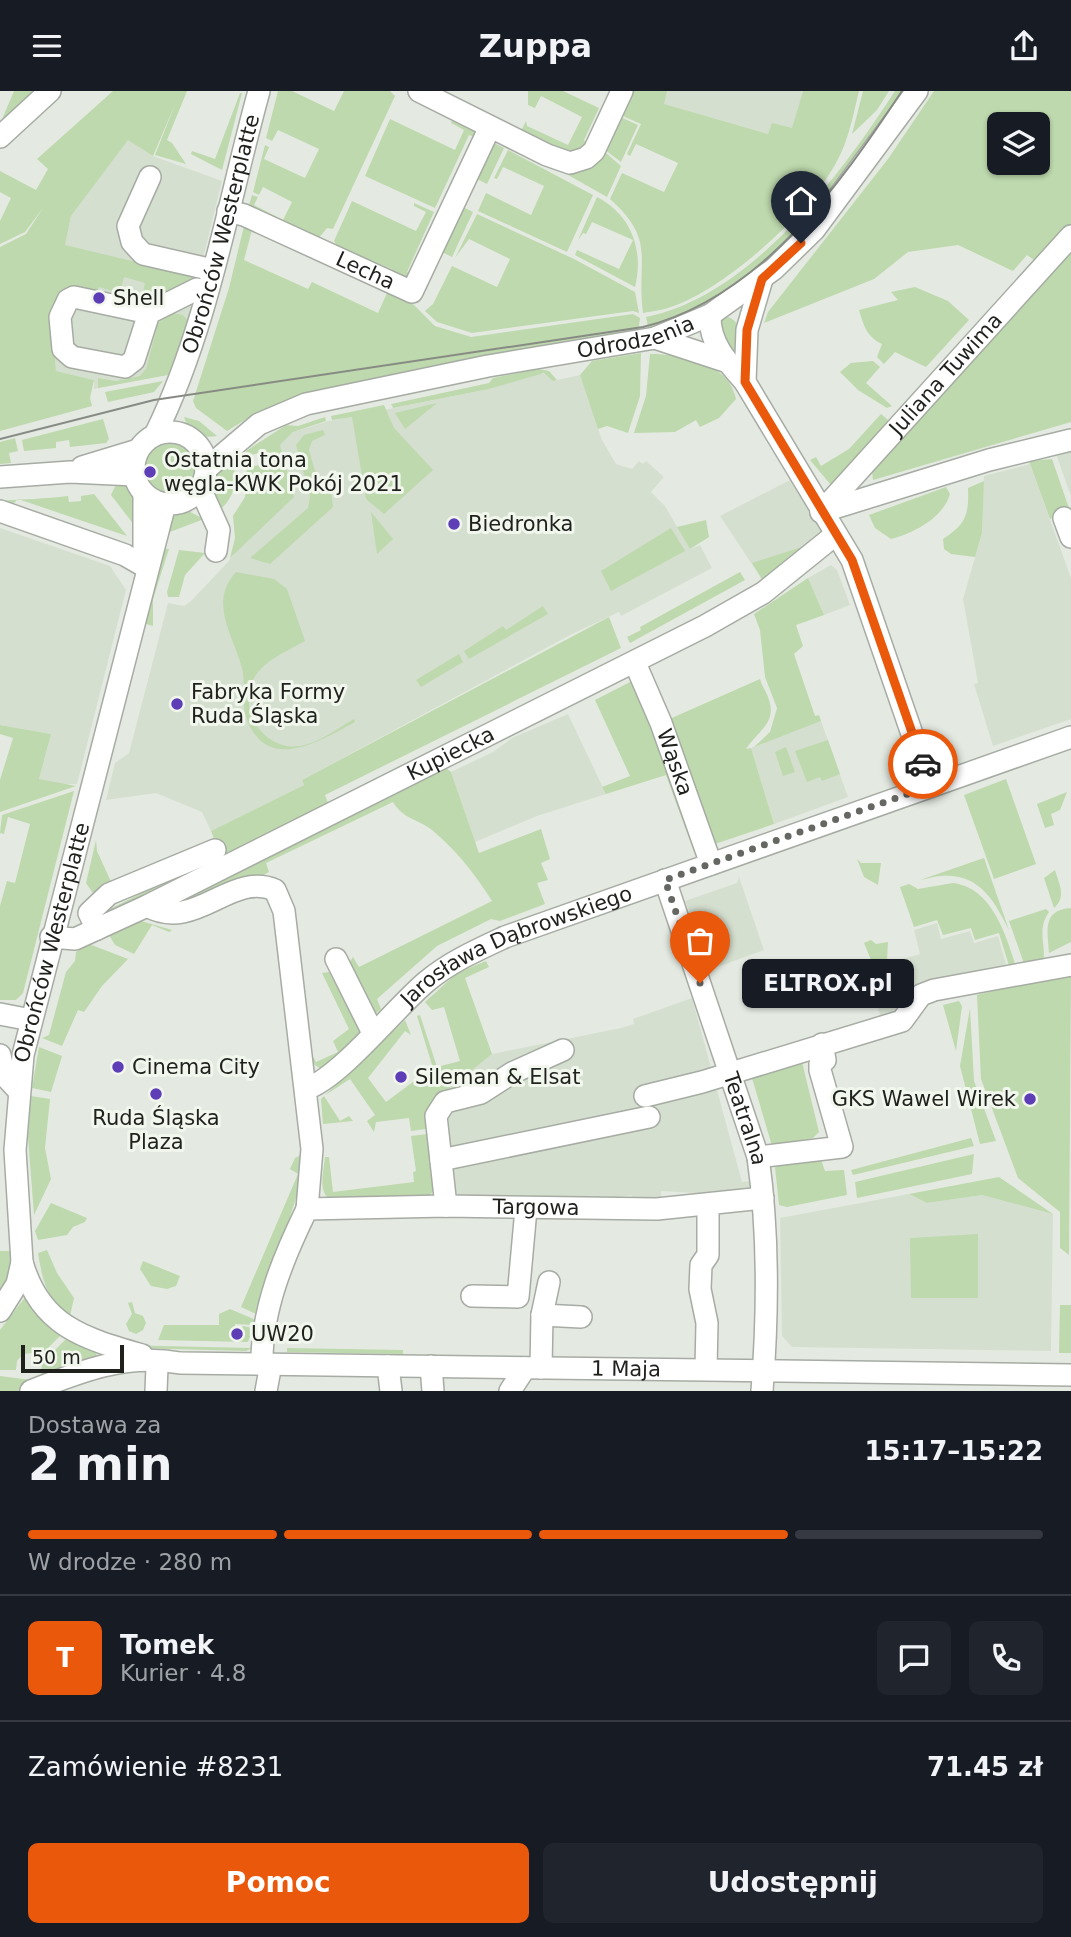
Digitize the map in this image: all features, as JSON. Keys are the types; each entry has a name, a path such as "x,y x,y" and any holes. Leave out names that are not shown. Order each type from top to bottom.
{"street":[{"path":"0,138 50,91"},
{"name":"Obrońców Westerplatte","path":"176,432 183,377 205,302 258,91"},
{"path":"419,91 557,160 576,162 594,151 622,91"},
{"name":"Odrodzenia","path":"199,447 296,408 333,397 488,366 655,338 716,311 762,279 820,222 918,91"},
{"name":"Lecha","path":"228,211 244,215 412,292 490,127"},
{"path":"150,177 128,226 136,249 143,254 213,270"},
{"name":"Juliana Tuwima","path":"821,512 1071,236"},
{"path":"745,382 747,330 762,279"},
{"path":"149,313 175,300 205,302"},
{"path":"747,330 735,313 716,311 709,331 725,361 745,382 852,560 930,786"},
{"path":"655,338 725,361"},
{"name":"Obrońców Westerplatte","path":"155,435 183,377"},
{"name":"Odrodzenia","path":"197,486 259,424"},
{"path":"0,477 70,472 138,450 155,435 176,432 187,436 199,447 197,486 219,530 216,551"},
{"path":"821,512 989,460 1071,440"},
{"path":"138,450 139,485"},
{"path":"70,472 139,485 165,504 197,486"},
{"name":"Obrońców Westerplatte","path":"139,485 145,571"},
{"name":"Obrońców Westerplatte","path":"0,1311 17,1284 22,1262 15,1165 18,1090 31,1020 145,571 165,504"},
{"path":"0,511 125,555 145,571"},
{"name":"Kupiecka","path":"51,937 75,939 147,906 635,663 763,593 835,535"},
{"name":"Wąska","path":"635,663 661,723 711,864"},
{"name":"Jarosława Dąbrowskiego","path":"306,1089 329,1076 426,982 454,961 505,937 1071,737"},
{"path":"97,929 89,913 109,894 215,850"},
{"name":"Teatralna","path":"665,880 758,1157 764,1198 763,1380"},
{"path":"147,906 181,915 255,886 275,890 284,911 313,1167 307,1209 283,1260 262,1339 267,1364 266,1391"},
{"path":"336,959 373,1033"},
{"path":"645,1095 902,1021 921,995 934,989 1071,965"},
{"path":"0,1014 31,1020"},
{"path":"758,1157 842,1147 820,1070 820,1064 825,1060 822,1044"},
{"path":"446,1206 436,1117 445,1102 481,1093 521,1069 563,1050"},
{"path":"0,1055 4,1075 18,1090"},
{"path":"441,1160 649,1117"},
{"name":"Targowa","path":"307,1209 446,1206 657,1209 764,1198"},
{"path":"706,1369 707,1323 700,1289 701,1265 708,1255 708,1205"},
{"path":"472,1296 518,1297 526,1209"},
{"path":"22,1262 40,1303 59,1322 100,1343 154,1362 156,1391"},
{"path":"510,1391 533,1368 549,1282"},
{"path":"542,1315 580,1317"},
{"name":"1 Maja","path":"31,1391 97,1366 154,1362 706,1369 763,1380 1071,1375"},
{"name":"1 Maja","path":"66,1391 154,1362"},
{"path":"388,1366 391,1391"},
{"path":"430,1366 433,1391"}],"shaded area":[{"path":"667,91 803,91 792,129 768,134 663,104"},
{"path":"128,139 153,156 222,181 186,328 165,375 94,389 94,380 56,371 51,309 71,216"},
{"path":"538,374 547,374 553,381 580,375 602,440 616,464 632,469 639,461 643,464 646,461 664,477 651,492 665,506 690,549 700,545 712,568 621,616 619,612 570,635 302,780 304,785 211,831 202,812 156,793 106,800 115,763 129,753 168,603 184,606 228,562 238,548 280,445 293,432 329,421 489,389"},
{"path":"1071,451 1071,496 1056,454"},
{"path":"1030,464 1071,578 1071,719 993,746 974,684 978,683 963,599 982,533 984,476"},
{"path":"790,480 825,537 765,584 720,516"},
{"path":"0,528 110,566 126,590 77,784 56,784 39,779 51,734 0,725"},
{"path":"831,565 837,570 850,605 824,615 808,578"},
{"path":"568,714 606,794 537,816 475,842 451,772 493,752 512,738"},
{"path":"821,721 848,797 774,824 751,748"},
{"path":"739,877 764,950 712,969 685,901 737,883"},
{"path":"937,923 941,939 970,931 974,943 998,936 1007,968 911,988 899,960 920,954 914,930"},
{"path":"891,962 905,1007 900,1012 881,1018 872,988 870,967"},
{"path":"692,998 742,1182 752,1181 749,1191 728,1195 661,1191 661,1198 633,1202 632,1195 585,1202 461,1197 454,1190 441,1095 492,1054 621,1028 634,1024 633,1019"},
{"path":"909,1194 927,1203 982,1195 1053,1214 1051,1351 792,1347 782,1336 780,1218"}],"green space":[{"path":"14,91 36,91 0,124"},
{"path":"113,91 187,91 167,140 186,164 155,155 176,102 153,156 128,140 71,216 65,245 199,277 180,290 158,295 143,292 145,283 124,277 119,297 111,296 112,291 99,287 97,293 63,300 51,309 56,371 94,380 90,398 92,406 0,431 0,247 26,234 43,208 25,232 0,244 0,221 11,198 0,192 0,171 36,190 48,169 37,159"},
{"path":"278,91 292,91 334,111 344,91 390,91 395,96 333,229 327,228 318,239 247,212 252,195 258,197 254,205 283,220 292,202 263,187 259,195 253,192 265,145 269,147 264,159 305,178 319,149 278,130 272,141 266,138"},
{"path":"528,91 563,91 599,108 584,140 590,148 579,157 518,137 526,121 527,126 568,145 582,117 541,96 535,108 528,105"},
{"path":"630,91 667,91 664,104 768,134 772,123 792,128 803,91 859,91 841,153 813,197 792,220 745,263 696,296 674,306 643,313 642,251 639,239 625,214 610,199 622,173 664,192 678,163 636,144 630,156 627,154 641,124 616,113"},
{"path":"863,91 889,91 877,110 852,134"},
{"path":"895,91 908,91 849,173 785,249 696,312 649,331 646,317 685,305 721,285 756,259 789,228 848,159"},
{"path":"934,91 1071,91 1071,422 873,480 872,471 1041,265 1027,255 1013,271 958,245 908,252 874,279 764,323 768,312 888,159"},
{"path":"240,93 222,170 191,154 192,151 215,159"},
{"path":"616,115 638,125 621,162 600,146"},
{"path":"390,119 455,150 464,130 451,123 452,121 481,135 480,139 469,135 435,208 365,176"},
{"path":"488,140 504,148 487,184 471,176"},
{"path":"599,147 621,166 607,197 561,171 559,165"},
{"path":"508,150 593,195 567,252 478,211 486,193 531,215 544,186 503,167 497,179 494,178"},
{"path":"597,197 619,214 632,235 638,260 635,287 575,255 577,250 619,269 633,240 592,222 586,234 583,233 578,240"},
{"path":"352,201 416,231 426,212 414,206 414,203 434,212 407,272 417,277 408,284 388,278 392,269 337,246 334,241"},
{"path":"457,204 473,212 452,257 440,251"},
{"path":"477,214 574,259 635,292 639,313 633,311 472,333 437,322 425,311 433,304 452,266 497,287 510,259 469,239 455,258"},
{"path":"245,222 252,230 244,260 308,289 312,282 378,313 387,293 375,284 413,304 435,326 471,337 633,314 640,318 638,333 295,398 258,412 227,431 196,408 193,401 229,288"},
{"path":"915,287 948,301 969,320 926,367 895,352 884,364 877,357 882,344 869,334 859,310 898,300 891,292"},
{"path":"172,313 183,315 189,322 168,375 98,388 98,378 116,381 140,376 146,369 158,323"},
{"path":"728,317 739,328 739,355 718,339 718,323"},
{"path":"641,353 640,396 628,433 607,426 598,429 580,375 592,361"},
{"path":"650,354 689,358 714,369 732,386 736,399 719,418 700,427 696,420 675,432 634,433 646,396"},
{"path":"873,361 880,367 866,383 892,406 887,408 858,390 840,372 851,363"},
{"path":"538,369 549,371 557,380 553,381 544,373 489,389 393,408 391,404 489,383 493,378"},
{"path":"163,381 154,392 108,402 105,392"},
{"path":"437,403 405,429 395,413"},
{"path":"384,405 394,428 433,470 384,514 366,499 352,417 332,420 331,416"},
{"path":"881,414 889,421 831,485 810,460 816,457 821,466 849,449"},
{"path":"184,417 199,421 217,436 196,434 189,428"},
{"path":"325,417 326,421 293,432 280,445 294,497 230,558 235,538 233,516 245,497 247,468 262,464 259,453 247,456 246,451 286,425 298,426"},
{"path":"103,419 109,439 106,443 70,447 69,440 56,442 56,448 24,451 22,440"},
{"path":"323,430 325,435 312,441 309,450 317,478 330,484 333,507 270,564 250,558 308,508 310,496 296,445 304,435"},
{"path":"15,438 18,451 9,453 11,463 0,464 0,442"},
{"path":"170,444 180,446 188,452 194,460 194,480 188,488 180,494 170,496 160,494 152,488 146,480 144,470 146,460 152,452 160,446"},
{"path":"230,459 235,473 234,486 229,499 220,510 212,482"},
{"path":"1052,459 1070,511 1050,519 1029,461"},
{"path":"118,480 135,495 138,530 111,495"},
{"path":"984,481 982,533 975,557 951,554 944,549 943,539 957,528 967,512 968,488"},
{"path":"946,487 950,494 946,503 934,517 918,528 891,539 875,528 869,515"},
{"path":"94,494 127,536 20,500 68,496 69,502 81,501 81,496"},
{"path":"9,500 17,500 10,507 0,501"},
{"path":"188,511 204,519 162,535 169,518"},
{"path":"371,512 393,539 377,554"},
{"path":"706,520 709,537 690,549 677,527"},
{"path":"671,528 685,551 611,591 601,571"},
{"path":"805,546 765,584 752,563"},
{"path":"159,548 169,549 153,599 153,626 143,623"},
{"path":"179,550 205,553 185,575 179,597 168,597 167,592"},
{"path":"236,572 274,579 287,589 305,641 269,662 253,680 249,705 258,727 276,742 287,746 300,746 321,739 354,719 355,722 326,737 310,744 295,748 280,749 267,745 255,735 246,717 242,668 223,607 228,584"},
{"path":"740,572 745,580 630,643 627,637 641,630 640,627"},
{"path":"808,578 824,615 796,625 803,646 794,654 815,716 819,715 821,721 754,747 770,732 777,708 765,677 760,630 754,614"},
{"path":"543,606 548,614 469,659 464,651 503,626 506,630"},
{"path":"609,617 621,648 325,795 330,808 101,918 102,907 106,911 220,854 211,831 304,785 302,780"},
{"path":"459,654 463,662 421,687 416,680"},
{"path":"636,679 700,850 694,852 666,775 606,794 602,787 630,776 595,700"},
{"path":"760,679 769,700 770,715 765,727 746,749 751,748 774,824 709,846 665,721"},
{"path":"0,725 51,734 39,779 76,786 0,812 0,780 13,738 0,734"},
{"path":"828,740 840,774 822,781 820,777 807,782 795,751"},
{"path":"786,747 795,772 783,776 775,752"},
{"path":"446,768 451,772 479,853 541,829 550,859 541,863 548,880 537,883 545,904 500,921 491,919 437,946 377,999 381,1009 377,1013 372,1012 349,963 353,957 359,967 492,901 450,846 427,826 401,812 393,802 266,863 269,872 262,876 178,905 179,899"},
{"path":"1006,779 1036,864 994,879 964,795"},
{"path":"74,791 23,993 16,1000 0,1000 0,906 7,881 15,883 30,824 8,817 4,834 0,833 2,815"},
{"path":"1067,792 1060,810 1051,814 1054,825 1045,828 1037,804"},
{"path":"96,840 97,851 113,886 99,902 86,883"},
{"path":"984,858 1009,930 991,899 975,884 954,876 920,880"},
{"path":"857,859 861,863 881,863 878,885 864,877"},
{"path":"1055,870 1061,895 1054,908 1044,878"},
{"path":"953,883 967,887 988,904 996,915 1017,969 1010,969 999,933 975,940 971,928 943,935 937,920 914,927 900,887 909,884 918,889"},
{"path":"1071,908 1071,942 1049,953 1048,923 1055,913"},
{"path":"1046,909 1049,912 1042,932 1043,965 1026,969 1009,921"},
{"path":"141,921 172,930 169,932 152,925 134,954 115,945 109,935"},
{"path":"871,940 876,944 888,942 887,960 871,960 864,943"},
{"path":"89,944 128,959 102,986 84,1012 78,1010 62,1046 42,1038 49,1035 66,972 75,961 76,952"},
{"path":"486,961 489,967 465,978 492,1054 441,1095 433,1128 411,1131 409,1118 376,1122 374,1132 367,1121 375,1115 350,1079 325,1096 405,1020 411,1035 405,1031 368,1078 386,1102 425,1073 434,1071 417,1016 420,1015 437,1067 460,1061 444,1007 432,1010 425,1002 457,973"},
{"name":"GKS Wawel Wirek","path":"1071,971 1069,1255 1060,1248 1060,1212 1018,1178 981,1079 977,995"},
{"path":"329,972 360,1030 356,1038 327,1067 321,1069 312,1063 311,1053 316,1062 338,1052 333,1041 349,1029 322,973"},
{"path":"959,1001 962,1006 956,1051 943,1005"},
{"path":"970,1008 974,1081 996,1141 980,1144 960,1066"},
{"path":"39,1047 62,1056 51,1092 32,1088"},
{"path":"802,1062 819,1132 813,1138 772,1146 752,1078"},
{"path":"31,1096 50,1099 45,1148 51,1179 34,1215 28,1137"},
{"path":"324,1096 340,1121 349,1116 353,1121 323,1124 321,1099"},
{"path":"427,1134 435,1189 430,1195 331,1200 324,1192 322,1181 325,1157 329,1157 333,1192 414,1182 413,1172 416,1171 411,1136"},
{"path":"971,1138 974,1146 853,1175 851,1170"},
{"path":"303,1154 299,1189 258,1315 241,1307 298,1174 290,1169 295,1158"},
{"path":"974,1154 972,1174 857,1198 855,1182"},
{"path":"820,1157 825,1171 844,1170 847,1195 787,1207 779,1205 775,1167 785,1160"},
{"path":"999,1177 1053,1214 982,1195 927,1203 909,1194"},
{"path":"51,1203 87,1218 85,1222 73,1227 67,1235 38,1240 35,1231"},
{"path":"978,1234 978,1298 911,1298 910,1238"},
{"path":"47,1250 57,1273 74,1298 70,1316 56,1304 44,1280 38,1253"},
{"path":"0,1251 12,1251 9,1274 0,1292"},
{"path":"143,1261 180,1276 176,1286 167,1289 151,1286 140,1269"},
{"path":"26,1296 65,1331 39,1357 33,1353 23,1354 17,1361 16,1370 0,1370 0,1330"},
{"path":"132,1302 135,1313 143,1316 146,1323 143,1330 136,1334 129,1331 126,1324 132,1314 128,1303"},
{"path":"1060,1305 1071,1305 1071,1353 1059,1353"},
{"path":"230,1309 256,1320 254,1325 235,1324 235,1339 239,1339 243,1326 253,1328 248,1342 158,1340 164,1325 219,1325 219,1314"},
{"path":"71,1334 97,1352 96,1357 41,1382 42,1363"},
{"path":"118,1345 252,1348 246,1351 135,1348"},
{"path":"287,1348 403,1350 403,1354 287,1352"},
{"path":"0,1376 31,1380 33,1386 20,1391 0,1391"}],"tram line":[{"path":"0,439 154,400 643,327 685,312 724,291 760,265 793,234 851,164 902,91"}],"way so far":[{"path":"700,983 665,880 930,786 923,764"}],"place":[{"name":"Shell","path":"99,298"},
{"name":"Ostatnia tona węgla-KWK Pokój 2021","path":"150,472"},
{"name":"Biedronka","path":"454,524"},
{"name":"Fabryka Formy Ruda Śląska","path":"177,704"},
{"name":"ELTROX.pl","path":"700,983"},
{"name":"Cinema City","path":"118,1067"},
{"name":"Sileman & Elsat","path":"401,1077"},
{"name":"Ruda Śląska Plaza","path":"156,1094"},
{"name":"GKS Wawel Wirek","path":"1030,1099"},
{"name":"UW20","path":"237,1334"}],"route":[{"path":"801,243 762,279 747,330 745,382 828,525 852,560 923,764"}]}
